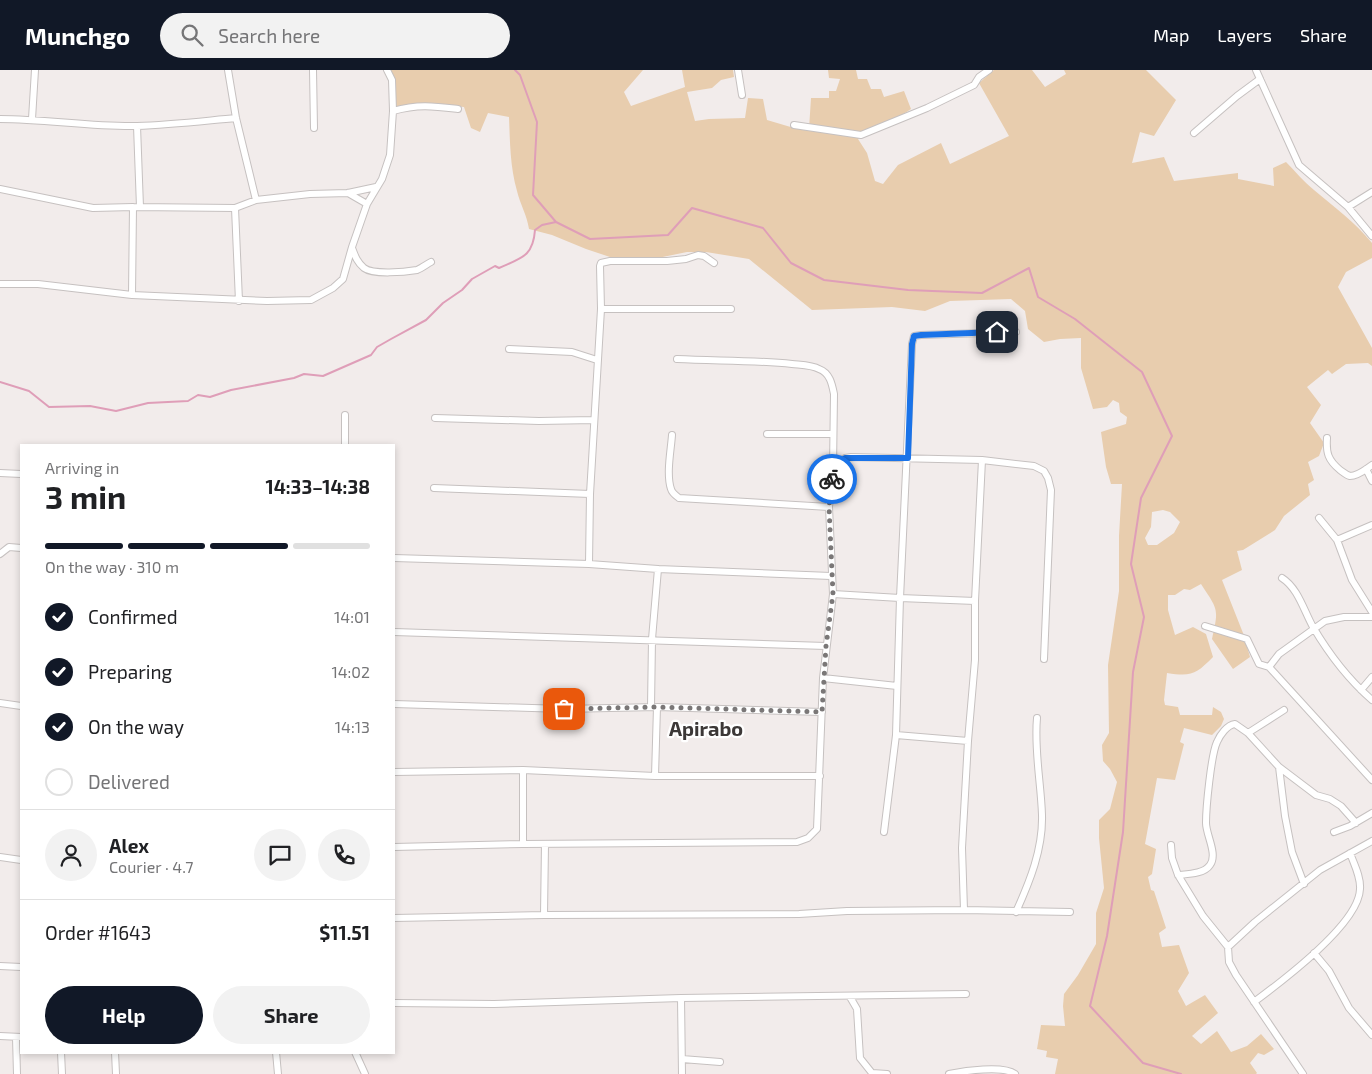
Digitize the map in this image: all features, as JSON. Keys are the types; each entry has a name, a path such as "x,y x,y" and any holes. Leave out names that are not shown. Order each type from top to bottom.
{"street":[{"path":"32,119 34,70"},
{"path":"228,70 236,118 256,200"},
{"path":"313,70 314,128"},
{"path":"0,284 38,284 132,295 239,301 312,300 334,288 343,279 367,204 382,178 390,155 393,111 392,80 387,70"},
{"path":"738,70 742,95"},
{"path":"794,125 861,135 927,108 974,85 979,77 989,70"},
{"path":"1256,70 1300,165 1348,207 1372,236"},
{"path":"1194,133 1260,79"},
{"path":"393,111 412,106 458,109"},
{"path":"0,119 32,119 73,124 137,126 236,118"},
{"path":"132,295 137,207 137,126"},
{"path":"0,189 93,208 235,208 256,200 310,194 348,193 376,188"},
{"path":"1348,207 1372,192"},
{"path":"348,193 367,204"},
{"path":"235,208 239,301"},
{"path":"352,247 356,259 365,269 372,272 419,269 431,262"},
{"path":"589,564 590,494 601,309 600,266 605,262 667,261 686,259 698,255 704,256 714,263"},
{"path":"601,309 731,309"},
{"path":"884,832 896,735 900,598 912,344 914,336 1016,332"},
{"path":"509,349 572,352 597,360"},
{"path":"395,847 797,842 808,838 819,825 823,678 833,594 829,507 833,468 834,394 832,384 828,375 819,368 782,363 677,359"},
{"path":"345,416 345,444"},
{"path":"435,418 539,421 594,420"},
{"path":"672,434 670,489 679,498 829,507"},
{"path":"767,434 833,434"},
{"path":"1327,438 1328,456 1332,463 1350,476 1358,474 1369,467 1372,481"},
{"path":"833,468 845,458 908,458 982,460 1034,466 1044,471 1051,490 1044,659"},
{"path":"964,910 962,848 975,660 974,601 982,460"},
{"path":"0,473 20,474"},
{"path":"434,488 590,494"},
{"path":"1319,518 1332,532 1352,580 1372,612"},
{"path":"1336,540 1372,525"},
{"path":"0,554 9,547 20,548"},
{"path":"395,558 589,564 831,576"},
{"path":"655,776 652,639 658,568"},
{"path":"1282,578 1292,586 1314,629 1350,680 1372,700"},
{"path":"833,594 974,601"},
{"path":"1269,667 1279,654 1326,621 1334,618 1372,616"},
{"path":"1205,626 1247,639 1259,664 1269,667 1372,780"},
{"path":"395,632 826,646"},
{"path":"1361,690 1372,677"},
{"path":"823,678 898,686"},
{"path":"0,703 20,706"},
{"path":"395,704 564,709 654,707 822,712"},
{"path":"1248,733 1284,710"},
{"path":"1016,912 1039,851 1042,817 1036,740 1037,718"},
{"path":"1178,875 1204,870 1210,866 1213,859 1206,825 1216,743 1230,724 1235,724 1248,733 1279,767 1316,796 1341,806 1356,823"},
{"path":"896,735 968,741"},
{"path":"1279,767 1292,852 1304,884"},
{"path":"395,772 523,770 655,776 820,776"},
{"path":"522,844 523,770"},
{"path":"1334,832 1356,823 1372,813"},
{"path":"1228,948 1255,922 1320,870 1372,841"},
{"path":"544,844 544,915"},
{"path":"1171,845 1172,858 1178,875 1204,916 1228,948 1229,962 1236,975 1303,1074"},
{"path":"1254,1002 1281,982 1314,953 1344,924 1351,914 1360,892 1360,881 1350,853"},
{"path":"0,857 20,860"},
{"path":"395,918 544,915 799,914 847,911 964,910 1070,912"},
{"path":"1314,953 1329,971 1350,1008 1372,1035"},
{"path":"0,966 20,967"},
{"path":"395,1003 494,1004 681,998 966,994"},
{"path":"850,997 857,1009 860,1058 864,1066 872,1073 887,1074"},
{"path":"681,998 682,1074"},
{"path":"0,1036 18,1037 17,1074"},
{"path":"61,1054 62,1074"},
{"path":"115,1054 116,1074"},
{"path":"276,1054 278,1074"},
{"path":"356,1054 365,1074"},
{"path":"682,1059 720,1062"},
{"path":"863,1074 864,1066"},
{"path":"949,1074 995,1070 1008,1070 1015,1074"}],"shaded area":[{"path":"390,70 643,70 624,92 631,106 685,87 682,70 733,70 734,77 721,80 712,88 687,92 695,121 745,118 748,98 763,99 767,120 794,128 809,129 811,98 829,98 829,91 836,91 840,79 829,78 828,70 856,70 858,79 867,79 871,89 881,89 884,97 904,91 911,109 881,129 858,139 867,153 875,181 883,184 898,165 941,143 950,164 1009,136 979,83 994,70 1032,70 1045,87 1066,74 1064,70 1146,70 1176,100 1154,136 1140,132 1132,163 1164,157 1174,181 1238,173 1238,179 1274,186 1273,168 1286,162 1310,187 1359,228 1372,243 1372,258 1346,272 1338,287 1372,348 1372,366 1368,363 1346,364 1332,374 1328,370 1307,387 1321,405 1310,423 1324,443 1319,456 1308,462 1314,480 1308,484 1310,495 1284,516 1275,530 1243,550 1237,551 1242,570 1222,580 1243,633 1250,657 1233,669 1212,639 1216,621 1216,610 1201,584 1190,590 1184,589 1175,595 1168,595 1168,610 1175,635 1193,627 1206,634 1213,657 1198,671 1193,673 1182,675 1167,673 1165,705 1178,707 1180,715 1212,715 1213,707 1221,712 1224,719 1221,726 1212,735 1184,728 1180,742 1184,744 1175,780 1157,778 1145,844 1156,849 1152,874 1148,877 1166,928 1159,933 1162,947 1179,945 1189,973 1178,991 1186,1006 1205,995 1218,1013 1192,1036 1201,1044 1217,1031 1231,1052 1247,1046 1261,1034 1274,1049 1264,1055 1258,1053 1250,1063 1256,1074 1055,1074 1058,1059 1046,1057 1047,1051 1037,1049 1041,1025 1065,1026 1064,994 1078,975 1096,944 1096,913 1104,888 1099,820 1110,809 1117,782 1103,761 1102,745 1109,733 1108,665 1119,591 1119,536 1122,484 1111,484 1106,467 1101,432 1126,424 1127,417 1120,412 1119,403 1113,400 1107,407 1093,409 1081,368 1081,338 1044,342 1028,329 1025,311 1011,299 950,301 925,311 892,307 812,310 749,259 706,252 687,252 653,259 616,259 586,249 552,235 529,229 518,196 513,173 509,117 488,113 480,132 471,128 464,107 444,105 395,108","holes":["1163,510 1170,512 1180,522 1174,533 1157,545 1148,545 1145,538 1151,527 1152,512"]}],"waterway":[{"path":"515,70 520,75 537,122 533,195 556,222 590,239 668,235 692,208 763,228 791,263 824,280 908,290 982,293 1029,268 1038,297 1075,319 1142,372 1172,436 1141,498 1131,564 1144,617 1133,672 1123,832 1107,936 1090,1006 1143,1063 1181,1074"},
{"path":"0,382 29,391 49,407 90,406 116,411 148,403 188,401 198,395 210,397 231,390 294,378 304,374 323,376 371,355 377,347 426,320 443,303 462,290 472,279 495,266 499,268 520,259 532,246 535,230 542,225 556,222"}],"way so far":[{"path":"564,709 657,707 822,712 823,678 833,594 829,507 832,479"}],"district":[{"name":"Apirabo","path":"706,728"}],"route":[{"path":"832,479 833,468 845,458 908,458 912,344 914,336 997,332"}]}
